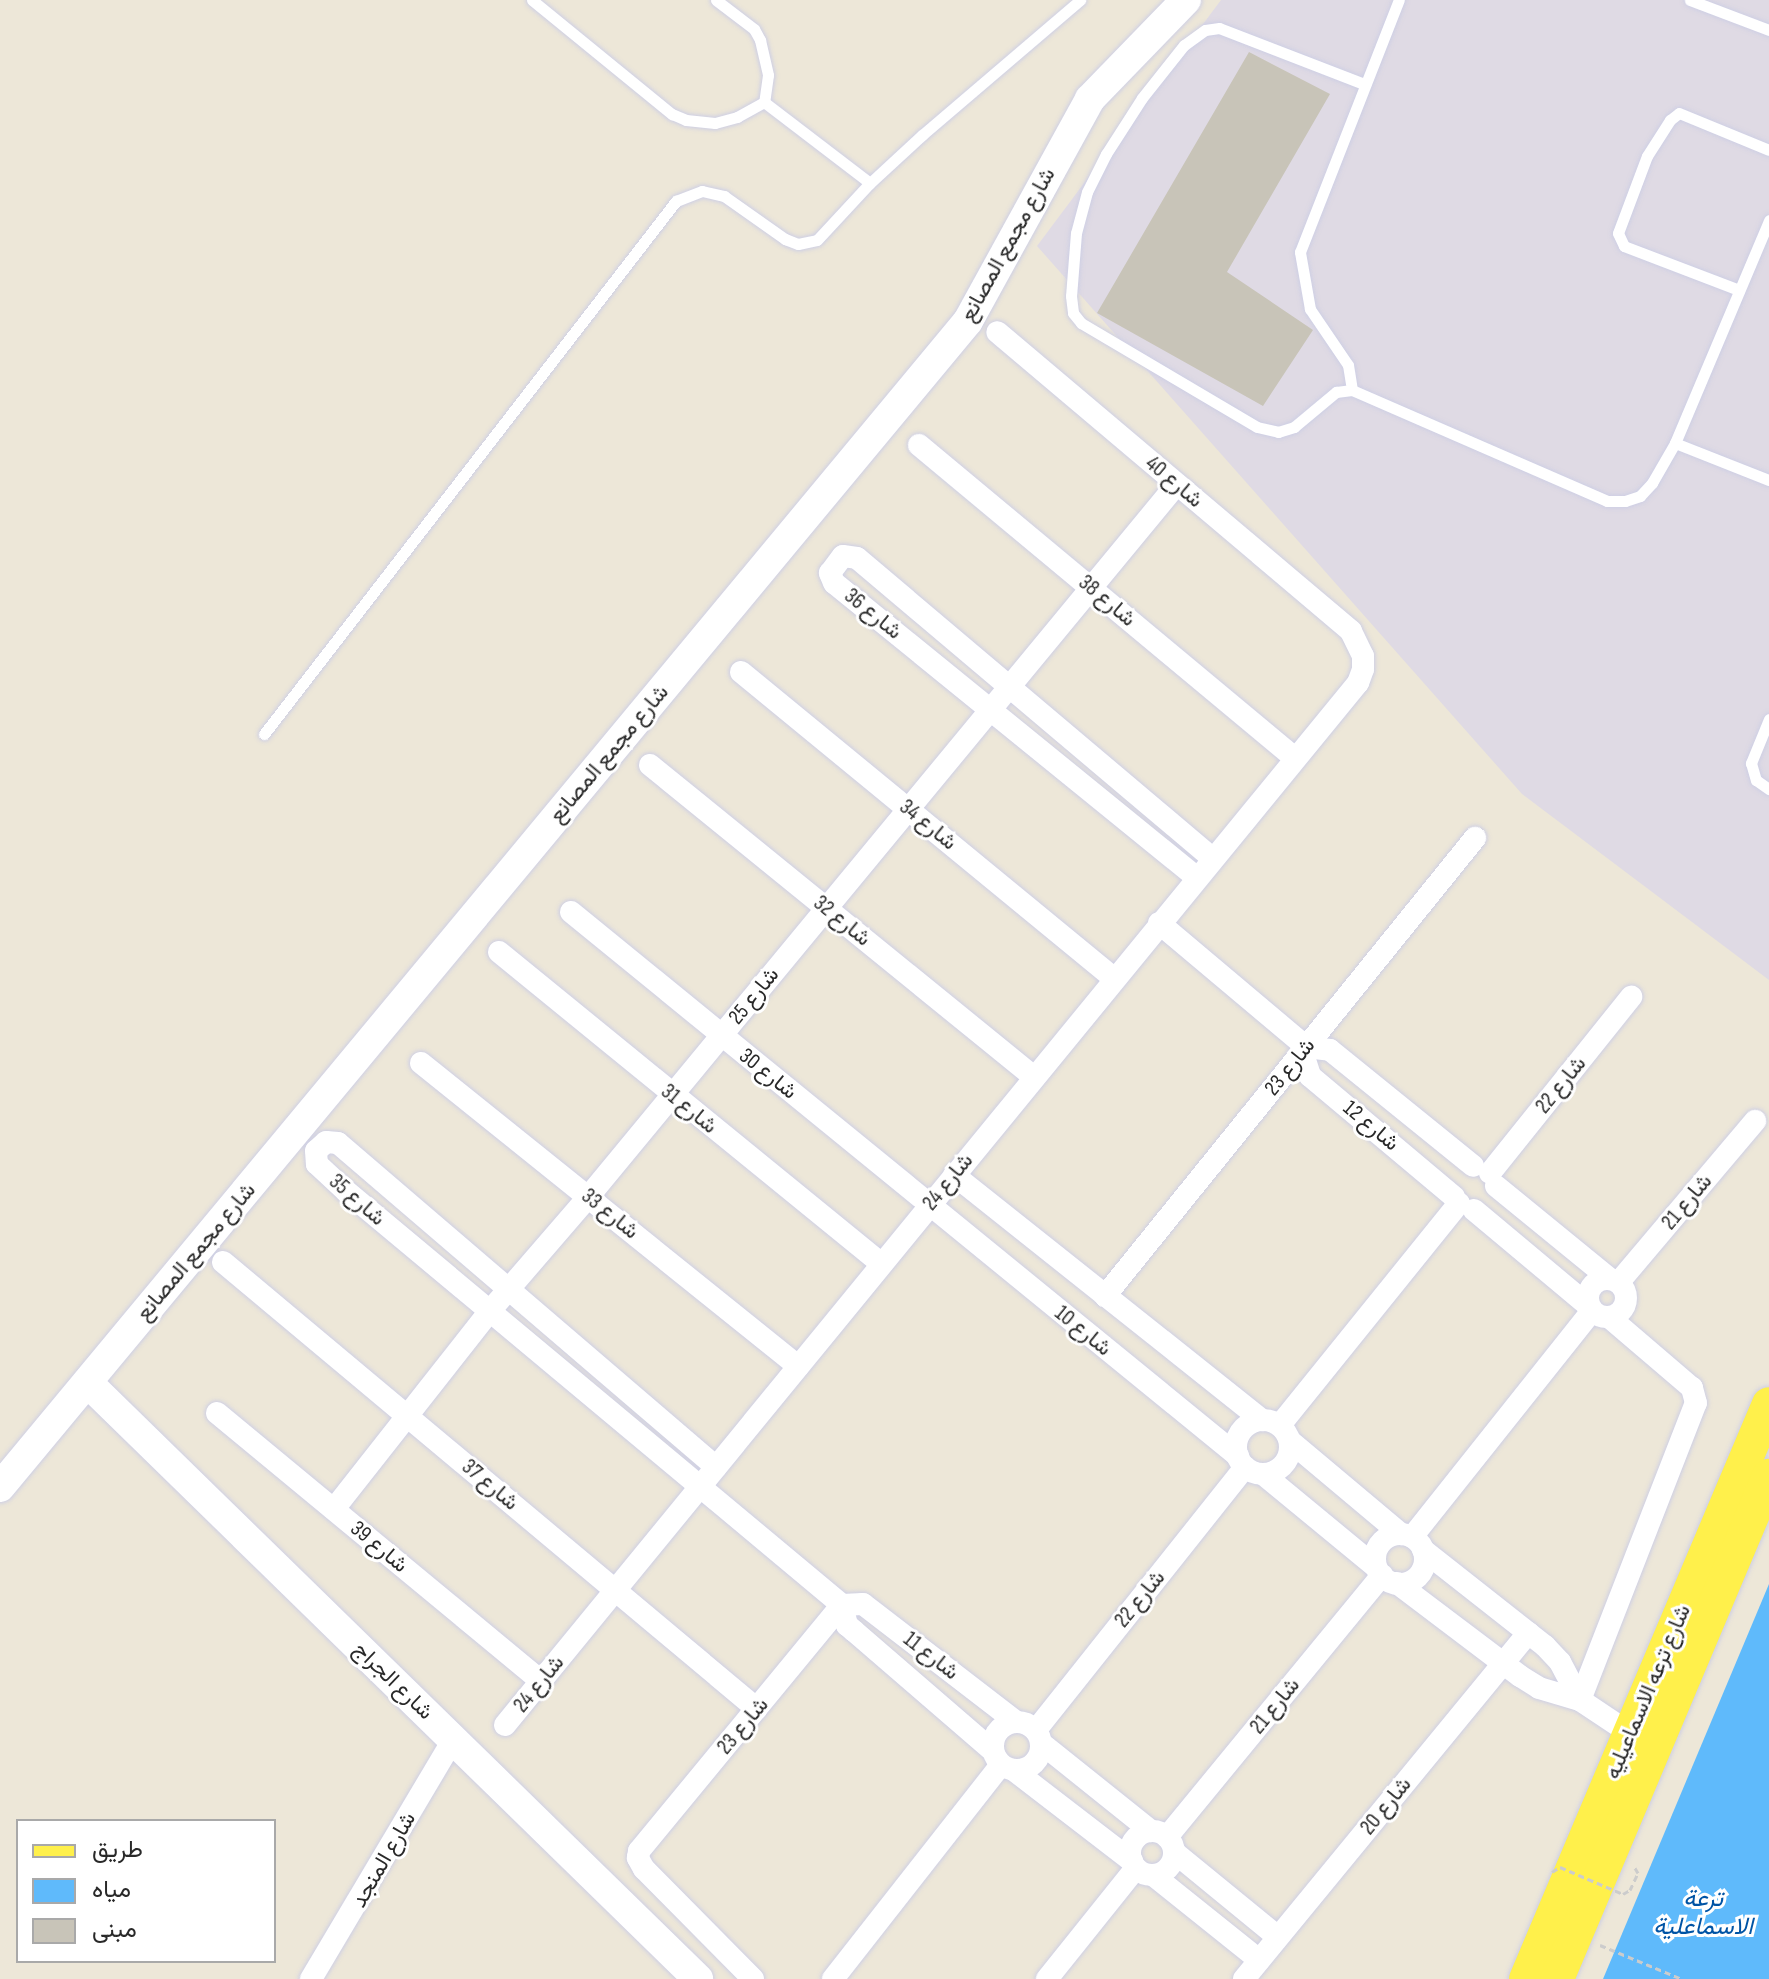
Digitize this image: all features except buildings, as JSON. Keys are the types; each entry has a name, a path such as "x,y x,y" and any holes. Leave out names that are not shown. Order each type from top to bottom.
{"main road":[{"name":"شارع ترعه الاسماعيليه","path":"1526,1979 1769,1404"},
{"name":"شارع ترعه الاسماعيليه","path":"1557,1979 1769,1476"}],"street":[{"name":"شارع مجمع المصانع","path":"0,1487 968,321 1090,99 1186,0"},
{"name":"شارع 40","path":"997,332 1351,631"},
{"name":"شارع 38","path":"919,445 1295,758"},
{"name":"شارع 25","path":"334,1509 489,1312 722,1036 1177,484"},
{"name":"شارع 36","path":"1196,877 834,583 830,573 843,556 857,558 1212,858"},
{"name":"شارع 24","path":"505,1725 1196,877 1358,683 1363,656 1351,631"},
{"name":"شارع 34","path":"741,672 1114,978"},
{"name":"شارع 32","path":"650,765 1034,1077"},
{"name":"شارع 23","path":"1105,1296 1475,838"},
{"name":"شارع 30","path":"571,912 928,1206"},
{"name":"شارع 12","path":"1159,923 1306,1047 1330,1050 1614,1280"},
{"name":"شارع 31","path":"499,952 881,1264"},
{"name":"شارع 22","path":"1486,1175 1631,997"},
{"name":"شارع 12","path":"1306,1047 1304,1057 1310,1076 1692,1388 1693,1410 1580,1700"},
{"name":"شارع 33","path":"421,1063 798,1366"},
{"name":"شارع 21","path":"1614,1280 1755,1121"},
{"name":"شارع 35","path":"699,1487 325,1172 314,1157 321,1145 333,1141 338,1143 716,1467"},
{"path":"1465,1168 1486,1175 1488,1205 1462,1203 1454,1180 1465,1168"},
{"name":"شارع 10","path":"954,1175 1277,1429 1528,1633 1560,1662 1580,1700"},
{"path":"1277,1429 1462,1203"},
{"name":"شارع 10","path":"928,1206 1385,1575 1539,1688 1580,1700 1631,1734"},
{"name":"شارع 37","path":"223,1262 757,1709"},
{"path":"1614,1280 1624,1288 1626,1303 1616,1315 1597,1312 1591,1286 1614,1280"},
{"path":"1412,1540 1597,1312"},
{"name":"شارع الجراج","path":"88,1383 698,1979"},
{"name":"شارع 39","path":"217,1413 541,1681"},
{"path":"1244,1428 1277,1429 1287,1460 1281,1467 1249,1466 1236,1446 1244,1428"},
{"name":"شارع 22","path":"1031,1732 1249,1466"},
{"name":"شارع 11","path":"699,1487 842,1605 847,1625 1003,1762 1259,1960"},
{"path":"1383,1540 1412,1540 1422,1570 1416,1578 1385,1575 1377,1548 1383,1540"},
{"name":"شارع 21","path":"1164,1840 1385,1575"},
{"name":"شارع 11","path":"842,1605 863,1604 1031,1732 1278,1937"},
{"name":"شارع 23","path":"753,1979 640,1864 638,1858 643,1845 842,1605"},
{"name":"شارع 20","path":"1244,1979 1528,1633"},
{"path":"833,1979 1003,1762 1001,1728 1031,1732 1037,1760 1031,1766 1003,1762"},
{"name":"شارع المنجد","path":"311,1979 453,1740"},
{"path":"1137,1838 1164,1840 1166,1870 1140,1868 1132,1845 1137,1838"},
{"path":"1047,1979 1140,1868"}],"lane":[{"path":"532,0 672,114 686,120 715,123 737,117 764,102"},
{"path":"716,0 754,29 760,40 768,75 764,102"},
{"path":"264,734 676,201 702,191 724,196 785,239 807,243 827,232 870,183 1080,0"},
{"path":"1352,390 1348,365 1310,309 1300,252 1399,0"},
{"path":"1690,0 1769,30"},
{"path":"1364,84 1219,28 1205,30 1184,45 1106,154 1087,192 1076,233 1071,296 1073,313 1081,323 1257,427 1278,432 1294,427 1336,392 1352,390 1607,501 1625,501 1640,496 1652,483 1675,443 1769,220"},
{"path":"764,102 870,183"},
{"path":"1739,290 1636,252 1624,246 1618,233 1647,156 1670,120 1679,113 1769,150"},
{"path":"1675,443 1769,480"},
{"path":"1769,719 1751,763 1756,780 1769,789"}],"path":[{"path":"1552,1872 1560,1867 1623,1894 1630,1890 1638,1873 1631,1865"},
{"path":"1598,1945 1682,1979"}],"shaded area":[{"path":"1221,0 1769,0 1769,980 1522,794 1037,246"}],"water":[{"name":"ترعة الاسماعلية","path":"1769,1584 1769,1979 1603,1979"}]}
